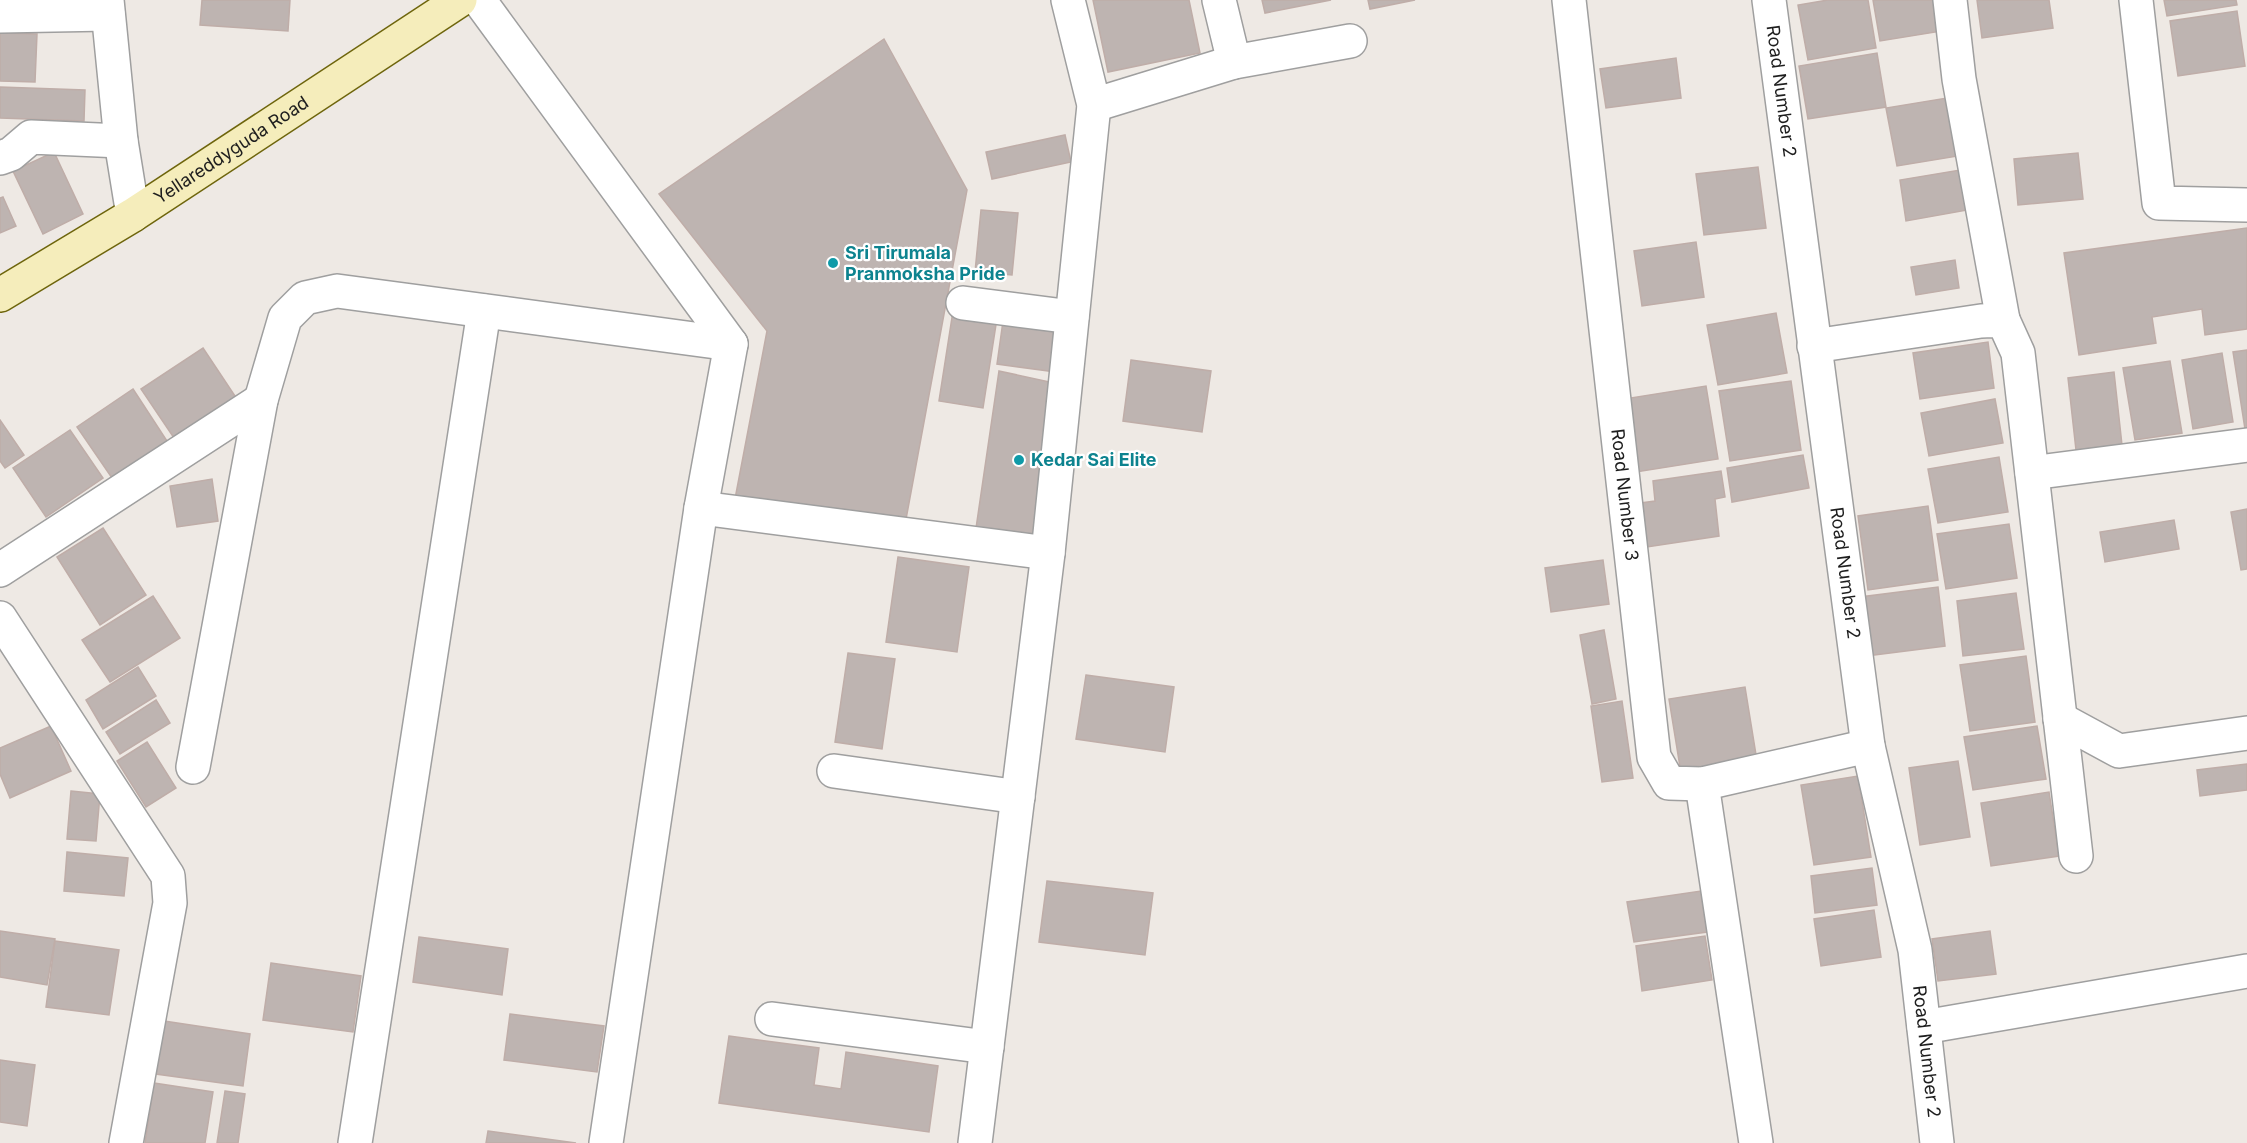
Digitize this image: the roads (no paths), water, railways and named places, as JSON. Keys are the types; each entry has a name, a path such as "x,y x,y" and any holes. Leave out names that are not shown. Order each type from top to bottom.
{"street":[{"name":"Yellareddyguda Road","path":"0,295 133,215 460,0"},
{"path":"478,0 731,344 700,508 606,1143"},
{"path":"975,1143 1048,553 1094,105 1068,0"},
{"path":"1219,0 1234,62"},
{"name":"Road Number 3","path":"1569,0 1654,757 1669,783 1702,784 1868,746"},
{"name":"Road Number 2","path":"1769,0 1868,746 1915,950 1937,1143"},
{"path":"1950,0 1959,79 2003,320 2018,353 2076,856"},
{"path":"2136,0 2160,203 2247,205"},
{"path":"0,16 107,7 121,141 133,215"},
{"path":"1094,105 1234,62 1350,41"},
{"path":"0,158 11,154 31,137 121,141"},
{"path":"193,767 261,400 285,318 305,298 337,291 731,344"},
{"path":"963,303 1072,317"},
{"path":"355,1143 484,311"},
{"path":"1814,346 1981,321 2003,320"},
{"path":"0,570 261,400"},
{"path":"2032,473 2247,445"},
{"path":"700,508 1048,553"},
{"path":"0,618 168,876 170,903 126,1143"},
{"path":"2060,719 2119,751 2247,733"},
{"path":"834,771 1018,797"},
{"path":"1702,784 1756,1143"},
{"path":"1924,1028 2247,971"},
{"path":"772,1019 987,1047"}],"place":[{"name":"Sri Tirumala Pranmoksha Pride","path":"833,263"},
{"name":"Kedar Sai Elite","path":"1019,460"}]}
